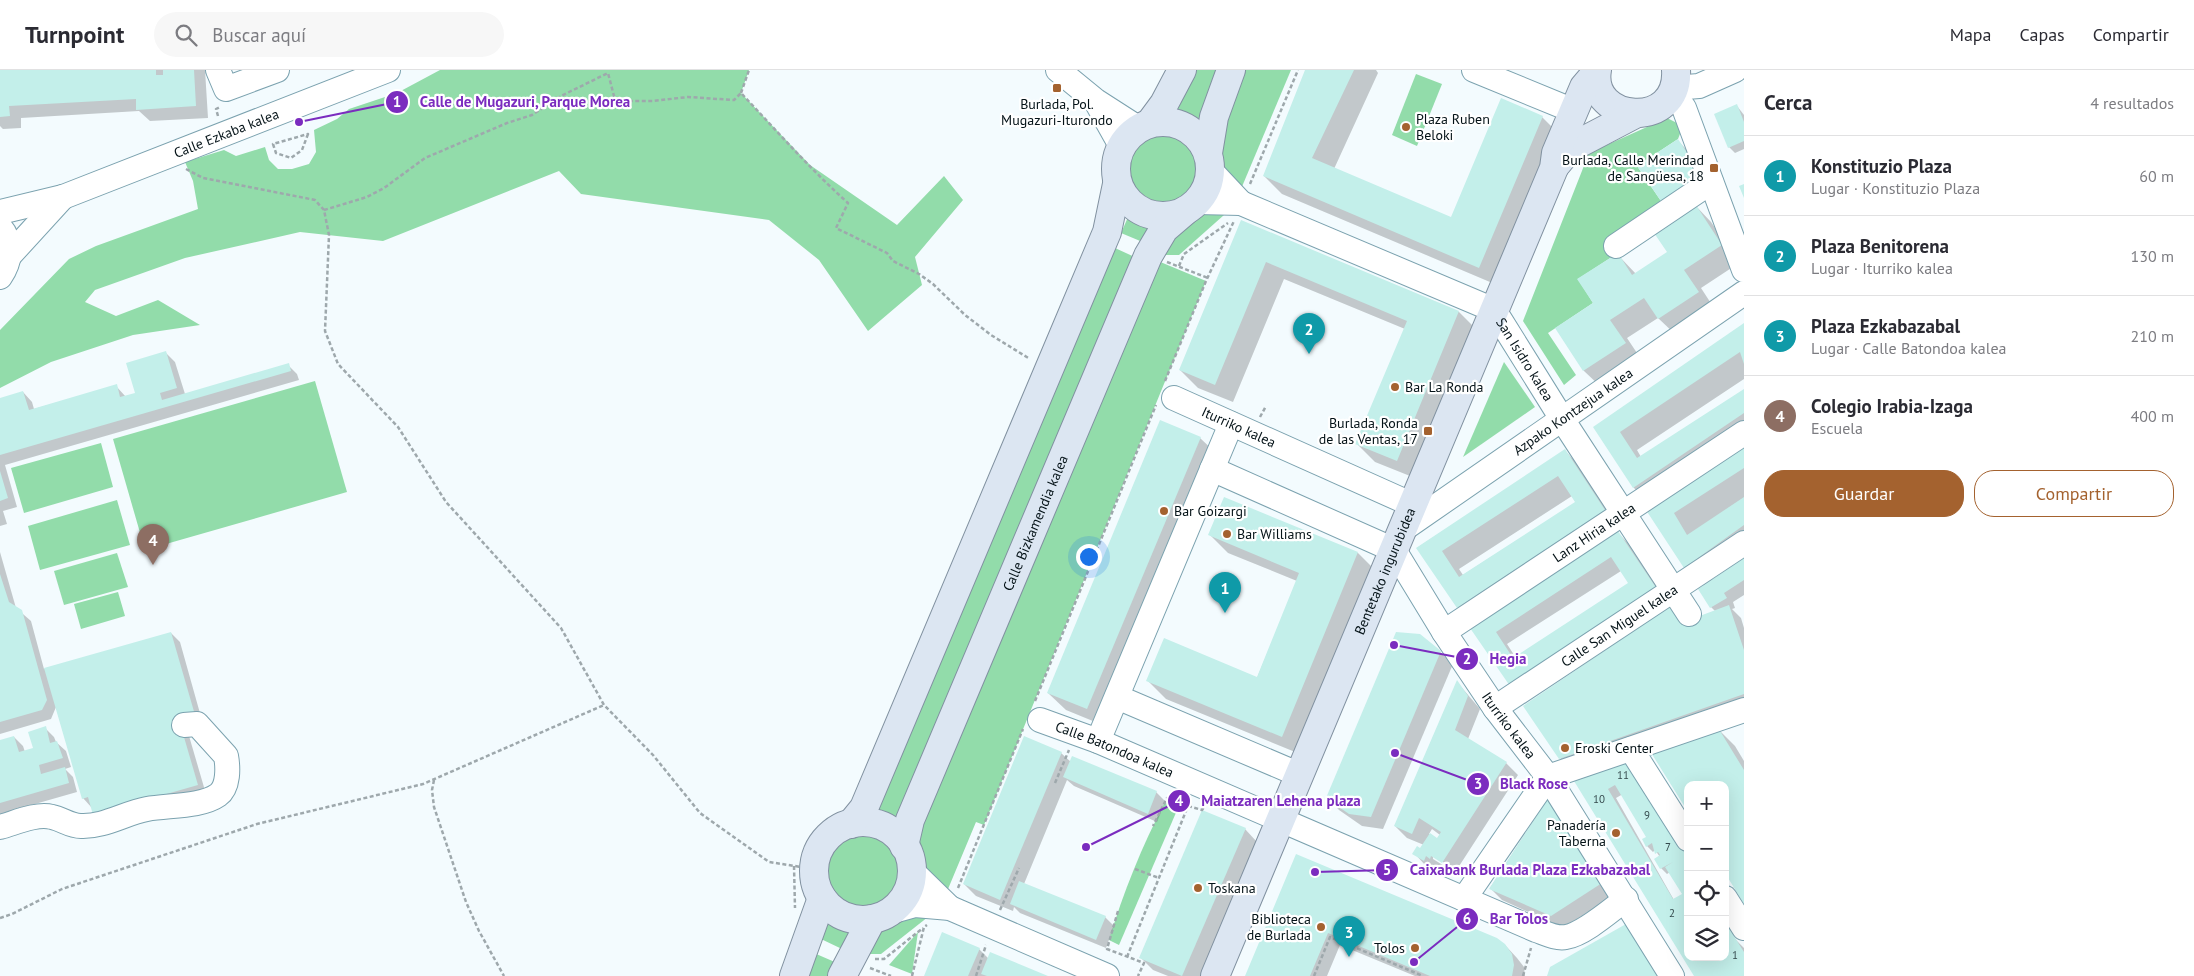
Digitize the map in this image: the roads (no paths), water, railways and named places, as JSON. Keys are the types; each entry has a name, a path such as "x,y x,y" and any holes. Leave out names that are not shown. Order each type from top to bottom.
{"main road":[{"path":"1182,70 1164,104 1136,133 1116,158 1115,171 1118,184 1125,198 1137,209 1152,215 1169,216 1191,207 1209,182 1209,162 1214,117 1231,70"},
{"path":"1596,72 1598,86 1608,101 1623,112 1635,114"},
{"name":"Bentetako ingurubidea","path":"1215,976 1554,168 1556,153 1584,87 1596,72"},
{"name":"Bentetako ingurubidea","path":"1554,168 1570,148 1635,114 1657,109 1666,101 1675,83"},
{"path":"1136,133 1164,122 1178,124 1191,130 1201,141 1209,162"},
{"path":"851,824 864,808 1107,232 1118,184"},
{"name":"Calle Bizkamendia kalea","path":"904,846 910,820 1148,256 1164,229 1191,207"},
{"path":"866,822 881,826 894,834 904,846 910,858 912,872 909,887 902,901 881,915 858,920 844,916 831,909 822,898 815,884 814,869 817,853 825,840 836,830 851,824 866,822"},
{"path":"794,976 822,898"},
{"path":"845,968 881,915"}],"street":[{"path":"218,70 226,90 277,70"},
{"name":"Calle Ezkaba kalea","path":"0,212 63,197 388,70"},
{"path":"1058,70 1136,133"},
{"path":"1474,70 1574,111"},
{"path":"1735,70 1699,86 1675,83 1744,270"},
{"name":"San Isidro kalea","path":"1209,162 1242,203"},
{"path":"1616,246 1711,182"},
{"name":"Calle Ezkaba kalea","path":"5,267 63,197"},
{"name":"San Isidro kalea","path":"1191,207 1242,203 1494,310 1562,419 1689,614"},
{"path":"0,227 9,244 5,267"},
{"name":"Azpako Kontzejua kalea","path":"1398,540 1562,419 1744,293"},
{"name":"Iturriko kalea","path":"1164,396 1413,505"},
{"path":"1087,737 1118,696 1231,424"},
{"name":"Lanz Hiria kalea","path":"1444,632 1744,432"},
{"path":"1212,469 1398,540"},
{"name":"Iturriko kalea","path":"1398,540 1444,632 1495,708 1548,777 1626,899 1672,976"},
{"name":"Calle San Miguel kalea","path":"1495,708 1744,543"},
{"path":"1118,696 1300,775"},
{"path":"1464,899 1548,777 1744,710"},
{"name":"Calle Batondoa kalea","path":"1033,717 1087,737 1536,930 1557,937 1575,934 1626,899"},
{"path":"0,827 41,816 53,817 67,824 81,826 101,824 145,810 187,806 218,796 224,789 227,777 226,756 197,724 184,725"},
{"path":"1631,749 1684,832"},
{"path":"912,872 950,908 1106,976"},
{"path":"1729,904 1744,928"},
{"path":"881,915 915,905 950,908"}],"place":[{"name":"Burlada, Pol. Mugazuri-Iturondo","path":"1057,88"},
{"name":"Calle de Mugazuri, Parque Morea","path":"299,122"},
{"name":"Plaza Ruben Beloki","path":"1406,127"},
{"name":"Burlada, Calle Merindad de Sangüesa, 18","path":"1714,168"},
{"name":"Plaza Benitorena","path":"1309,354"},
{"name":"Bar La Ronda","path":"1395,387"},
{"name":"Burlada, Ronda de las Ventas, 17","path":"1428,431"},
{"name":"Bar Goizargi","path":"1164,511"},
{"name":"Bar Williams","path":"1227,534"},
{"name":"Colegio Irabia-Izaga","path":"153,565"},
{"name":"Konstituzio Plaza","path":"1225,613"},
{"name":"Hegia","path":"1394,645"},
{"name":"Eroski Center","path":"1565,748"},
{"name":"Black Rose","path":"1395,753"},
{"name":"Panadería Taberna","path":"1616,833"},
{"name":"Maiatzaren Lehena plaza","path":"1086,847"},
{"name":"Caixabank Burlada Plaza Ezkabazabal","path":"1315,872"},
{"name":"Toskana","path":"1198,888"},
{"name":"Biblioteca de Burlada","path":"1321,927"},
{"name":"Tolos","path":"1415,948"},
{"name":"Plaza Ezkabazabal","path":"1349,957"},
{"name":"Bar Tolos","path":"1414,962"}]}
